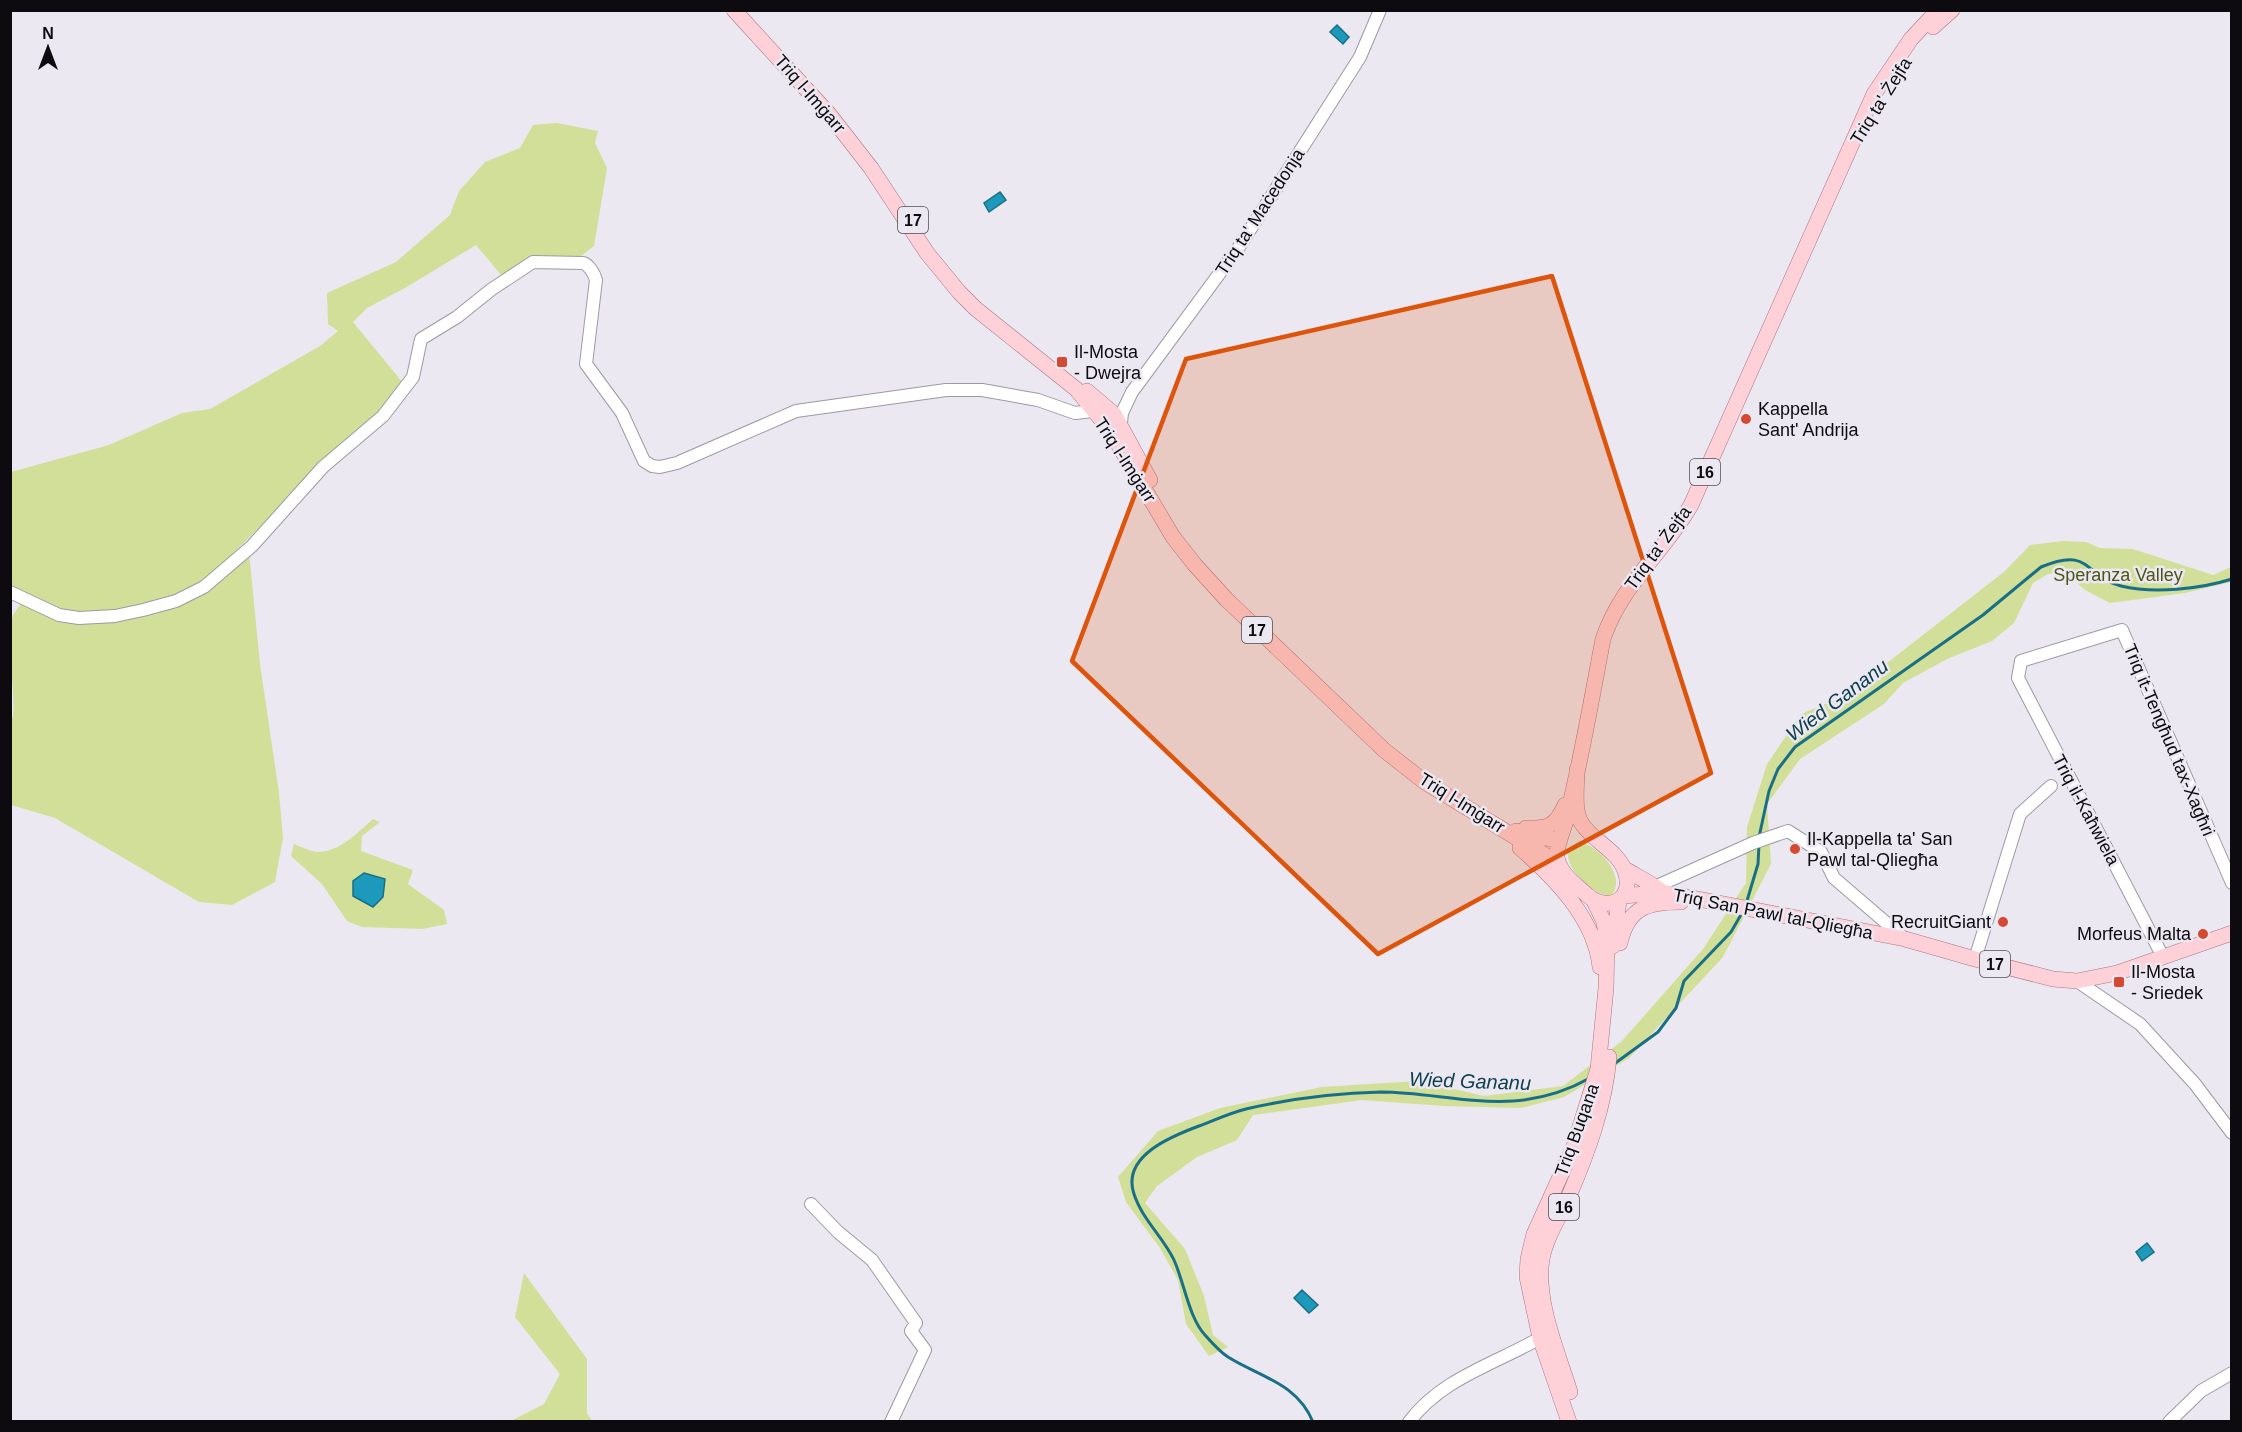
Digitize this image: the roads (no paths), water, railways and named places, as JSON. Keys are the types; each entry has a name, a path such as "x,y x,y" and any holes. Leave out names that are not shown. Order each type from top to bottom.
{"main road":[{"name":"Triq l-Imġarr","path":"734,10 829,114 871,168 927,253 959,292 976,309 1100,410 1114,414 1180,533 1230,592 1389,745 1517,831 1532,836 1562,836"},
{"name":"Triq l-Imġarr","path":"742,10 831,106 873,161 933,250 963,287 1078,383 1100,410 1173,537 1205,577 1272,645 1376,742 1426,783 1558,863"},
{"name":"Triq ta' Żejfa","path":"1562,836 1603,639 1613,614 1635,578 1680,523 1691,504 1874,94 1911,39 1938,10"},
{"name":"Triq ta' Żejfa","path":"1839,170 1889,82 1916,45 1940,19 1952,10"},
{"name":"Triq ta' Żejfa","path":"1577,770 1579,814 1581,824 1587,828"},
{"path":"1485,810 1522,828 1548,827 1559,818 1577,770"},
{"path":"1426,783 1469,815 1510,840 1552,879 1570,900 1585,921 1594,942 1599,960 1603,1007"},
{"path":"1562,836 1572,829 1587,828"},
{"name":"16","path":"1587,828 1625,869 1628,885 1622,898"},
{"name":"16","path":"1562,836 1557,847 1558,863 1570,879 1594,901"},
{"name":"Triq San Pawl tal-Qliegħa","path":"1625,869 1659,889 1719,904 1905,939 2054,979 2078,981 2117,974 2232,933"},
{"name":"Triq San Pawl tal-Qliegħa","path":"1622,898 1659,889"},
{"path":"1594,901 1606,903 1622,898"},
{"name":"Triq Buqana","path":"1579,1422 1551,1335 1542,1286 1542,1258 1591,1139 1605,1069 1612,986 1613,940 1622,898"},
{"name":"Triq Buqana","path":"1569,1422 1540,1338 1527,1277 1528,1259 1534,1234 1574,1146 1593,1090 1605,1069 1603,1007 1606,988 1607,940 1604,922 1594,901"},
{"path":"1612,986 1625,926 1636,911 1649,904 1678,902 1719,904"}],"street":[{"name":"Triq ta' Maċedonja","path":"1121,423 1122,413 1132,392 1239,247 1360,57 1380,10"},
{"path":"10,592 58,615 79,618 115,616 143,610 176,601 204,587 252,546 323,467 383,416 413,377 421,339 457,317 513,274 536,261 583,263 588,265 594,274 596,280 586,364 621,413 641,456 652,466 677,463 796,411 946,390 982,390 1038,400 1076,413 1125,405"},
{"name":"Triq il-Kaħwiela","path":"2122,630 2021,661 2018,678 2163,957"},
{"name":"Triq it-Tengħud tax-Xagħri","path":"2122,630 2232,883"},
{"path":"1975,959 2020,814 2051,786"},
{"path":"1659,889 1753,843 1788,831 1821,852 1834,878 1905,939"},
{"path":"2078,981 2140,1024 2195,1084 2232,1132"},
{"path":"811,1204 837,1232 872,1260 916,1323 911,1330 925,1350 891,1422"},
{"path":"1409,1422 1425,1403 1456,1381 1540,1338"},
{"path":"2169,1422 2201,1391 2232,1373"}],"water":[{"path":"1337,25 1349,37 1343,44 1330,32"},
{"path":"1000,192 1006,200 989,212 984,203"},
{"path":"364,873 385,879 383,897 373,907 353,896 353,881"},
{"path":"2147,1243 2154,1252 2142,1261 2136,1252"},
{"path":"1302,1290 1318,1305 1309,1313 1294,1298"}],"waterway":[{"name":"Wied Gananu","path":"1759,837 1769,791 1778,769 1795,747 1983,615 2041,567 2058,561 2079,561 2109,581 2121,586 2148,590 2192,588 2232,579"},
{"name":"Wied Gananu","path":"1746,904 1758,864 1759,844"},
{"name":"Wied Gananu","path":"1614,1064 1658,1032 1676,1008 1684,981 1731,932 1742,913"},
{"name":"Wied Gananu","path":"1313,1422 1306,1409 1288,1390 1225,1355 1199,1328 1174,1260 1142,1212 1134,1194 1132,1181 1135,1169 1142,1158 1163,1142 1188,1130 1240,1111 1279,1102 1330,1095 1381,1092 1480,1101 1513,1101 1553,1094 1590,1078"}],"place":[{"name":"Il-Mosta - Dwejra","path":"1062,362"},
{"name":"Kappella Sant' Andrija","path":"1746,419"},
{"name":"Il-Kappella ta' San Pawl tal-Qliegħa","path":"1795,849"},
{"name":"RecruitGiant","path":"2003,922"},
{"name":"Morfeus Malta","path":"2203,934"},
{"name":"Il-Mosta - Sriedek","path":"2119,982"}],"park label":[{"name":"Speranza Valley","path":"2118,575"}]}
